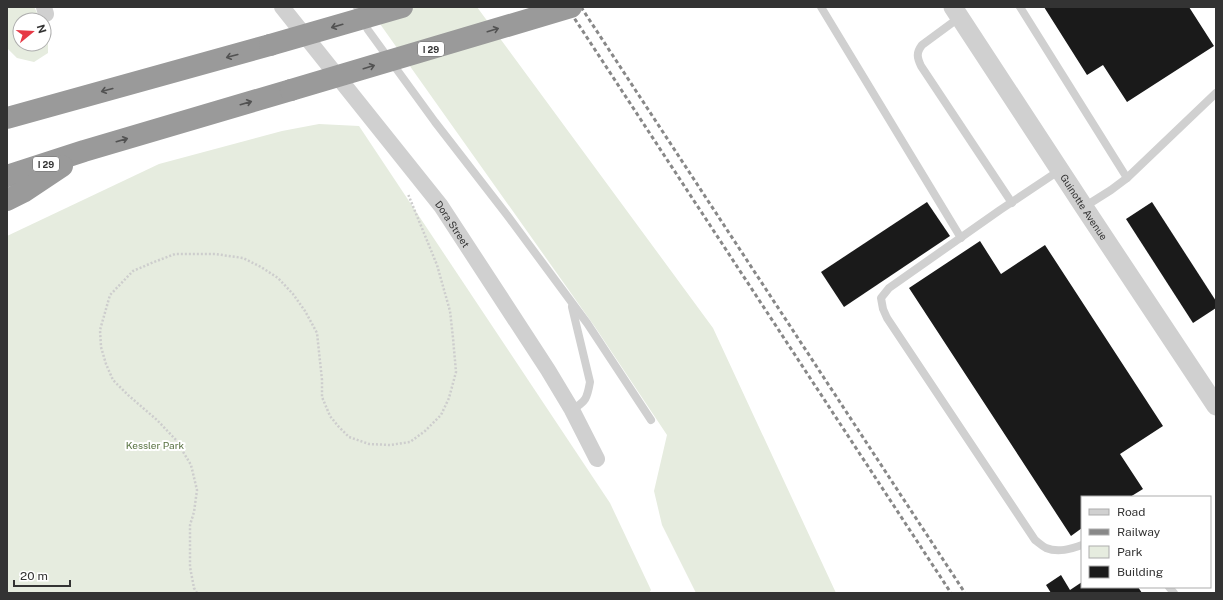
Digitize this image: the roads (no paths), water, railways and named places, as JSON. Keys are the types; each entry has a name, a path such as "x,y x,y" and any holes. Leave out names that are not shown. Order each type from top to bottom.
{"highway":[{"path":"7,118 402,7"},
{"name":"I 29","path":"7,176 84,151 571,7"},
{"path":"7,200 23,192 84,151"}],"street":[{"name":"Dora Street","path":"282,7 441,206 548,370 572,410 596,459"},
{"name":"Guinotte Avenue","path":"957,12 1216,406"}],"lane":[{"path":"357,7 368,30 403,76 434,122 507,215 587,324 651,420"},
{"path":"820,7 961,238"},
{"path":"1020,7 1127,178"},
{"path":"957,12 922,45 918,51 917,58 1012,203"},
{"path":"1084,207 1127,178 1216,93"},
{"path":"1060,170 888,288 881,298 883,309 887,318 1035,540 1046,548 1060,551 1081,545"},
{"path":"571,303 590,382 588,393 584,402 572,410"}],"railway":[{"path":"567,7 951,593"},
{"path":"581,7 965,593"}],"park label":[{"name":"Kessler Park","path":"155,445"}]}
